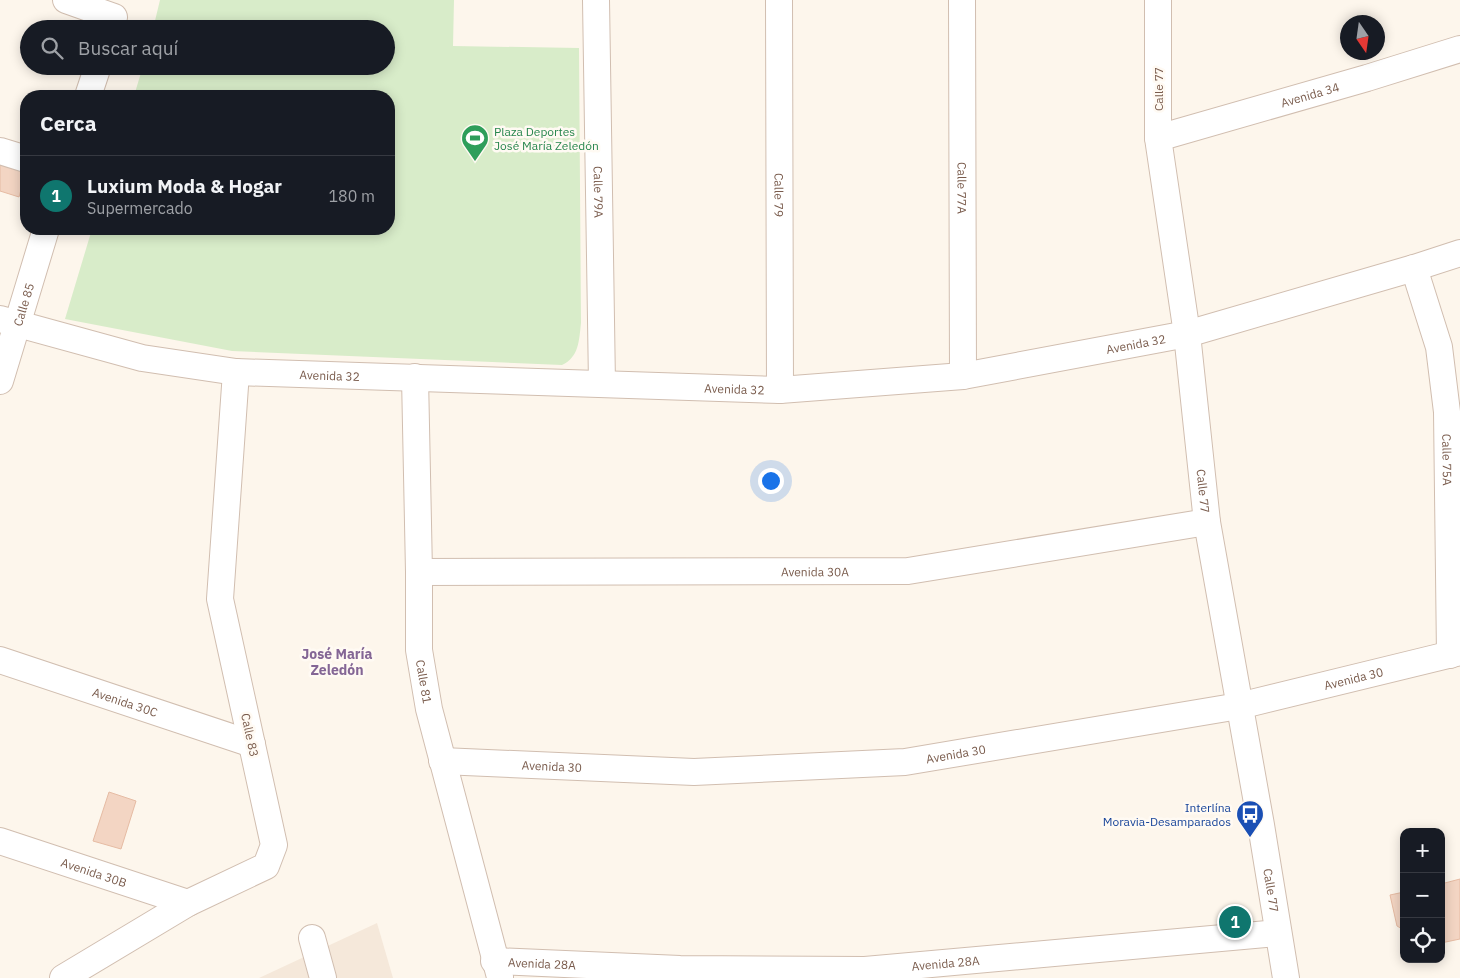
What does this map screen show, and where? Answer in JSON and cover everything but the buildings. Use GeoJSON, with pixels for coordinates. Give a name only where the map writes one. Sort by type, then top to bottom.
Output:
{"type":"FeatureCollection","features":[{"type":"Feature","properties":{"kind":"street"},"geometry":{"type":"LineString","coordinates":[[66,0],[114,15]]}},
{"type":"Feature","properties":{"kind":"street","name":"Calle 79A"},"geometry":{"type":"LineString","coordinates":[[596,0],[602,384]]}},
{"type":"Feature","properties":{"kind":"street","name":"Calle 79"},"geometry":{"type":"LineString","coordinates":[[779,0],[780,390]]}},
{"type":"Feature","properties":{"kind":"street","name":"Calle 77A"},"geometry":{"type":"LineString","coordinates":[[962,0],[963,376]]}},
{"type":"Feature","properties":{"kind":"street","name":"Calle 77"},"geometry":{"type":"LineString","coordinates":[[1158,0],[1158,138],[1187,334],[1207,522],[1286,978]]}},
{"type":"Feature","properties":{"kind":"street","name":"Avenida 34"},"geometry":{"type":"LineString","coordinates":[[1158,138],[1367,78],[1460,49]]}},
{"type":"Feature","properties":{"kind":"street"},"geometry":{"type":"LineString","coordinates":[[90,90],[95,75]]}},
{"type":"Feature","properties":{"kind":"street"},"geometry":{"type":"LineString","coordinates":[[0,150],[20,157]]}},
{"type":"Feature","properties":{"kind":"street","name":"Calle 85"},"geometry":{"type":"LineString","coordinates":[[0,381],[9,322],[44,235]]}},
{"type":"Feature","properties":{"kind":"street","name":"Avenida 32"},"geometry":{"type":"LineString","coordinates":[[9,322],[142,358],[236,372],[780,390],[963,376],[1187,334],[1460,253]]}},
{"type":"Feature","properties":{"kind":"street","name":"Calle 75A"},"geometry":{"type":"LineString","coordinates":[[1414,268],[1439,347],[1447,412],[1455,654]]}},
{"type":"Feature","properties":{"kind":"street","name":"Calle 83"},"geometry":{"type":"LineString","coordinates":[[63,978],[188,903],[266,866],[274,845],[220,599],[236,372]]}},
{"type":"Feature","properties":{"kind":"street","name":"Calle 81"},"geometry":{"type":"LineString","coordinates":[[415,377],[420,572],[419,650],[429,709],[497,969]]}},
{"type":"Feature","properties":{"kind":"street","name":"Avenida 30A"},"geometry":{"type":"LineString","coordinates":[[420,572],[908,572],[1207,522]]}},
{"type":"Feature","properties":{"kind":"street","name":"Avenida 30"},"geometry":{"type":"LineString","coordinates":[[442,761],[694,772],[905,762],[1239,706],[1455,654]]}},
{"type":"Feature","properties":{"kind":"street","name":"Avenida 30C"},"geometry":{"type":"LineString","coordinates":[[0,660],[252,744]]}},
{"type":"Feature","properties":{"kind":"street","name":"Avenida 30B"},"geometry":{"type":"LineString","coordinates":[[0,841],[188,903]]}},
{"type":"Feature","properties":{"kind":"street","name":"Avenida 28A"},"geometry":{"type":"LineString","coordinates":[[497,969],[864,970],[1277,933]]}},
{"type":"Feature","properties":{"kind":"street"},"geometry":{"type":"LineString","coordinates":[[312,938],[323,978]]}},
{"type":"Feature","properties":{"kind":"shaded area"},"geometry":{"type":"Polygon","coordinates":[[[377,923],[393,978],[259,978],[377,923]]]}},
{"type":"Feature","properties":{"kind":"green space"},"geometry":{"type":"Polygon","coordinates":[[[160,0],[454,0],[453,46],[579,48],[581,323],[577,348],[572,358],[562,365],[232,351],[65,319],[90,235],[395,235],[395,90],[136,90],[140,75],[395,75],[395,20],[155,20],[160,0]]]}},
{"type":"Feature","properties":{"kind":"place","name":"Plaza Deportes José María Zeledón"},"geometry":{"type":"Point","coordinates":[475,162]}},
{"type":"Feature","properties":{"kind":"place","name":"Interlína Moravia-Desamparados"},"geometry":{"type":"Point","coordinates":[1250,838]}},
{"type":"Feature","properties":{"kind":"place","name":"Luxium Moda & Hogar"},"geometry":{"type":"Point","coordinates":[1235,922]}},
{"type":"Feature","properties":{"kind":"district","name":"José María Zeledón"},"geometry":{"type":"Point","coordinates":[337,662]}}]}
